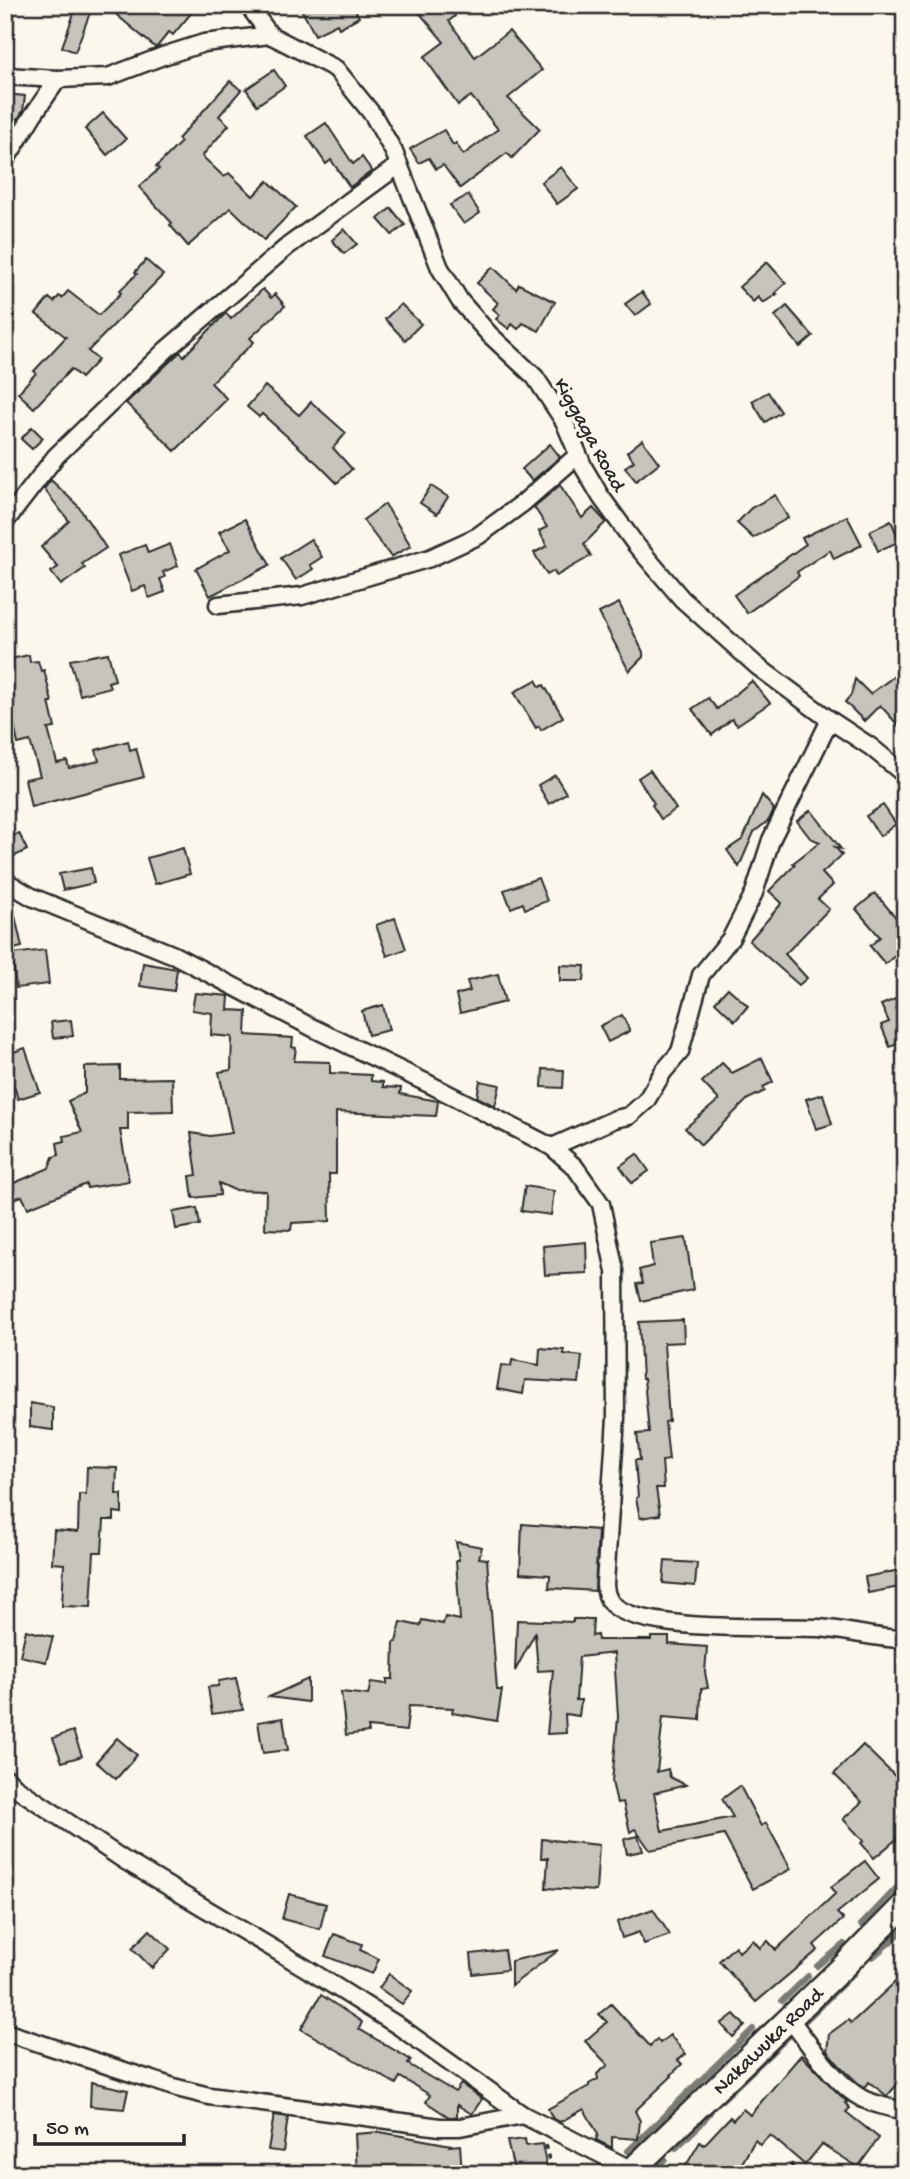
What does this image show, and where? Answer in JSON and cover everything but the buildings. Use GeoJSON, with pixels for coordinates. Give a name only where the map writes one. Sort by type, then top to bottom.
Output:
{"type":"FeatureCollection","features":[{"type":"Feature","properties":{"kind":"main road","name":"Nakawuka Road"},"geometry":{"type":"LineString","coordinates":[[631,2172],[905,1904]]}},
{"type":"Feature","properties":{"kind":"street","name":"Kiggaga Road"},"geometry":{"type":"LineString","coordinates":[[248,5],[270,35],[336,69],[373,115],[399,165],[440,268],[460,301],[489,334],[535,377],[564,421],[578,455],[616,519],[682,599],[757,666],[830,720],[863,740],[905,775]]}},
{"type":"Feature","properties":{"kind":"street"},"geometry":{"type":"LineString","coordinates":[[5,76],[58,79],[108,77],[204,43],[270,35]]}},
{"type":"Feature","properties":{"kind":"street"},"geometry":{"type":"LineString","coordinates":[[5,161],[58,79]]}},
{"type":"Feature","properties":{"kind":"street"},"geometry":{"type":"LineString","coordinates":[[5,522],[56,456],[166,350],[288,246],[399,165]]}},
{"type":"Feature","properties":{"kind":"street"},"geometry":{"type":"LineString","coordinates":[[218,605],[302,596],[430,558],[478,536],[523,503],[578,455]]}},
{"type":"Feature","properties":{"kind":"street"},"geometry":{"type":"LineString","coordinates":[[552,1147],[615,1119],[628,1116],[646,1101],[663,1072],[680,1052],[701,975],[731,938],[754,893],[771,841],[830,720]]}},
{"type":"Feature","properties":{"kind":"street"},"geometry":{"type":"LineString","coordinates":[[5,881],[32,897],[174,955],[313,1028],[552,1147],[575,1167],[601,1204],[615,1271],[616,1418],[605,1584],[607,1597],[613,1605],[633,1616],[653,1620],[822,1629],[905,1639]]}},
{"type":"Feature","properties":{"kind":"street"},"geometry":{"type":"LineString","coordinates":[[5,1777],[15,1787],[124,1860],[304,1966],[397,2025],[523,2115],[631,2172]]}},
{"type":"Feature","properties":{"kind":"street"},"geometry":{"type":"LineString","coordinates":[[789,2018],[840,2081],[852,2091],[879,2105],[905,2111]]}},
{"type":"Feature","properties":{"kind":"street"},"geometry":{"type":"LineString","coordinates":[[5,2032],[209,2096],[440,2127],[460,2127],[523,2115]]}},
{"type":"Feature","properties":{"kind":"path"},"geometry":{"type":"LineString","coordinates":[[540,2125],[553,2174]]}},
{"type":"Feature","properties":{"kind":"path"},"geometry":{"type":"LineString","coordinates":[[887,2174],[905,2159]]}},
{"type":"Feature","properties":{"kind":"path"},"geometry":{"type":"LineString","coordinates":[[791,2163],[795,2174]]}},
{"type":"Feature","properties":{"kind":"waterway"},"geometry":{"type":"LineString","coordinates":[[861,1925],[904,1880]]}},
{"type":"Feature","properties":{"kind":"waterway"},"geometry":{"type":"LineString","coordinates":[[873,1957],[905,1929]]}},
{"type":"Feature","properties":{"kind":"waterway"},"geometry":{"type":"LineString","coordinates":[[817,1966],[844,1944]]}},
{"type":"Feature","properties":{"kind":"waterway"},"geometry":{"type":"LineString","coordinates":[[805,2021],[855,1972]]}},
{"type":"Feature","properties":{"kind":"waterway"},"geometry":{"type":"LineString","coordinates":[[782,2001],[808,1976]]}},
{"type":"Feature","properties":{"kind":"waterway"},"geometry":{"type":"LineString","coordinates":[[628,2151],[753,2029]]}},
{"type":"Feature","properties":{"kind":"waterway"},"geometry":{"type":"LineString","coordinates":[[722,2100],[790,2035]]}},
{"type":"Feature","properties":{"kind":"waterway"},"geometry":{"type":"LineString","coordinates":[[676,2148],[711,2111]]}},
{"type":"Feature","properties":{"kind":"waterway"},"geometry":{"type":"LineString","coordinates":[[651,2174],[665,2159]]}}]}
